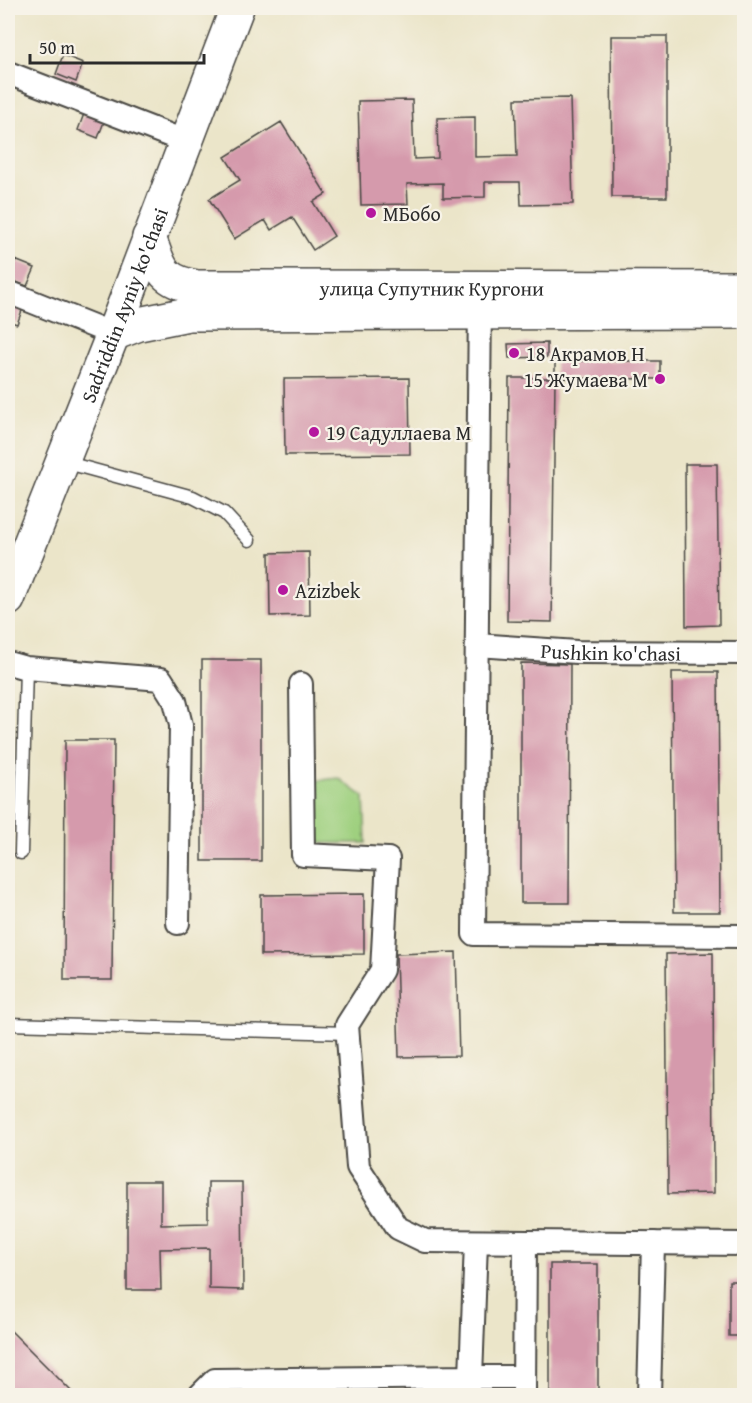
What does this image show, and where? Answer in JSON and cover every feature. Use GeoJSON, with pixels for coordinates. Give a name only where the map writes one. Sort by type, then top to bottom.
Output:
{"type":"FeatureCollection","features":[{"type":"Feature","properties":{"kind":"main road","name":"Sadriddin Ayniy ko'chasi"},"geometry":{"type":"LineString","coordinates":[[8,599],[113,334],[236,8]]}},
{"type":"Feature","properties":{"kind":"main road","name":"улица Супутник Кургони"},"geometry":{"type":"LineString","coordinates":[[149,237],[160,270],[193,300],[480,300],[744,288]]}},
{"type":"Feature","properties":{"kind":"main road"},"geometry":{"type":"LineString","coordinates":[[113,334],[193,300]]}},
{"type":"Feature","properties":{"kind":"main road"},"geometry":{"type":"LineString","coordinates":[[480,300],[744,312]]}},
{"type":"Feature","properties":{"kind":"street"},"geometry":{"type":"LineString","coordinates":[[8,73],[184,141]]}},
{"type":"Feature","properties":{"kind":"street"},"geometry":{"type":"LineString","coordinates":[[8,292],[113,334]]}},
{"type":"Feature","properties":{"kind":"street"},"geometry":{"type":"LineString","coordinates":[[480,300],[474,934],[744,936]]}},
{"type":"Feature","properties":{"kind":"street","name":"Pushkin ko'chasi"},"geometry":{"type":"LineString","coordinates":[[477,645],[577,652],[744,653]]}},
{"type":"Feature","properties":{"kind":"street"},"geometry":{"type":"LineString","coordinates":[[17,665],[161,679],[176,701],[181,725],[178,923]]}},
{"type":"Feature","properties":{"kind":"street"},"geometry":{"type":"LineString","coordinates":[[301,684],[303,855],[388,858],[382,970],[347,1025],[358,1167],[398,1228],[425,1241],[744,1244]]}},
{"type":"Feature","properties":{"kind":"street"},"geometry":{"type":"LineString","coordinates":[[471,1377],[476,1242]]}},
{"type":"Feature","properties":{"kind":"street"},"geometry":{"type":"LineString","coordinates":[[199,1395],[215,1380],[471,1377],[524,1386],[525,1242]]}},
{"type":"Feature","properties":{"kind":"street"},"geometry":{"type":"LineString","coordinates":[[650,1395],[653,1243]]}},
{"type":"Feature","properties":{"kind":"lane"},"geometry":{"type":"LineString","coordinates":[[62,461],[193,497],[224,513],[249,540]]}},
{"type":"Feature","properties":{"kind":"lane"},"geometry":{"type":"LineString","coordinates":[[17,665],[21,853]]}},
{"type":"Feature","properties":{"kind":"lane"},"geometry":{"type":"LineString","coordinates":[[8,1024],[348,1034]]}},
{"type":"Feature","properties":{"kind":"green space"},"geometry":{"type":"Polygon","coordinates":[[[338,778],[364,797],[366,843],[318,843],[315,781],[338,778]]]}},
{"type":"Feature","properties":{"kind":"building"},"geometry":{"type":"Polygon","coordinates":[[[611,36],[667,36],[667,197],[612,197],[611,36]]]}},
{"type":"Feature","properties":{"kind":"building"},"geometry":{"type":"Polygon","coordinates":[[[63,55],[83,63],[76,82],[56,74],[63,55]]]}},
{"type":"Feature","properties":{"kind":"building"},"geometry":{"type":"Polygon","coordinates":[[[570,98],[573,204],[521,205],[520,182],[485,182],[485,197],[443,198],[443,183],[407,184],[408,204],[361,205],[358,101],[412,100],[414,159],[438,158],[437,118],[475,117],[475,157],[517,156],[515,99],[570,98]]]}},
{"type":"Feature","properties":{"kind":"building"},"geometry":{"type":"Polygon","coordinates":[[[85,111],[105,119],[98,138],[78,130],[85,111]]]}},
{"type":"Feature","properties":{"kind":"building"},"geometry":{"type":"Polygon","coordinates":[[[281,122],[326,194],[313,202],[334,236],[313,250],[292,217],[271,230],[265,220],[234,239],[209,199],[240,180],[225,157],[281,122]]]}},
{"type":"Feature","properties":{"kind":"building"},"geometry":{"type":"Polygon","coordinates":[[[15,260],[35,268],[27,286],[8,279],[15,260]]]}},
{"type":"Feature","properties":{"kind":"building"},"geometry":{"type":"Polygon","coordinates":[[[8,299],[24,305],[17,324],[8,321],[8,299]]]}},
{"type":"Feature","properties":{"kind":"building"},"geometry":{"type":"Polygon","coordinates":[[[547,343],[547,357],[509,358],[508,344],[547,343]]]}},
{"type":"Feature","properties":{"kind":"building"},"geometry":{"type":"Polygon","coordinates":[[[555,361],[660,361],[660,379],[555,378],[555,361]]]}},
{"type":"Feature","properties":{"kind":"building"},"geometry":{"type":"Polygon","coordinates":[[[409,378],[410,454],[285,455],[284,379],[409,378]]]}},
{"type":"Feature","properties":{"kind":"building"},"geometry":{"type":"Polygon","coordinates":[[[509,378],[555,378],[552,622],[507,621],[509,378]]]}},
{"type":"Feature","properties":{"kind":"building"},"geometry":{"type":"Polygon","coordinates":[[[685,464],[717,464],[719,625],[686,626],[685,464]]]}},
{"type":"Feature","properties":{"kind":"building"},"geometry":{"type":"Polygon","coordinates":[[[309,552],[310,615],[270,616],[269,553],[309,552]]]}},
{"type":"Feature","properties":{"kind":"building"},"geometry":{"type":"Polygon","coordinates":[[[202,660],[261,660],[261,861],[202,861],[202,660]]]}},
{"type":"Feature","properties":{"kind":"building"},"geometry":{"type":"Polygon","coordinates":[[[521,663],[570,664],[569,903],[521,903],[521,663]]]}},
{"type":"Feature","properties":{"kind":"building"},"geometry":{"type":"Polygon","coordinates":[[[672,672],[718,672],[720,912],[674,912],[672,672]]]}},
{"type":"Feature","properties":{"kind":"building"},"geometry":{"type":"Polygon","coordinates":[[[65,740],[114,740],[112,980],[64,980],[65,740]]]}},
{"type":"Feature","properties":{"kind":"building"},"geometry":{"type":"Polygon","coordinates":[[[364,894],[364,954],[261,955],[261,895],[364,894]]]}},
{"type":"Feature","properties":{"kind":"building"},"geometry":{"type":"Polygon","coordinates":[[[456,952],[459,1056],[399,1057],[396,954],[456,952]]]}},
{"type":"Feature","properties":{"kind":"building"},"geometry":{"type":"Polygon","coordinates":[[[713,953],[714,1193],[668,1194],[666,954],[713,953]]]}},
{"type":"Feature","properties":{"kind":"building"},"geometry":{"type":"Polygon","coordinates":[[[127,1181],[161,1181],[161,1224],[208,1223],[208,1182],[242,1182],[243,1290],[209,1289],[209,1248],[160,1249],[161,1290],[127,1290],[127,1181]]]}},
{"type":"Feature","properties":{"kind":"building"},"geometry":{"type":"Polygon","coordinates":[[[550,1264],[598,1264],[598,1396],[550,1396],[550,1264]]]}},
{"type":"Feature","properties":{"kind":"building"},"geometry":{"type":"Polygon","coordinates":[[[729,1281],[744,1281],[744,1336],[729,1336],[729,1281]]]}},
{"type":"Feature","properties":{"kind":"building"},"geometry":{"type":"Polygon","coordinates":[[[10,1330],[76,1396],[8,1396],[8,1333],[10,1330]]]}},
{"type":"Feature","properties":{"kind":"place","name":"МБобо"},"geometry":{"type":"Point","coordinates":[371,213]}},
{"type":"Feature","properties":{"kind":"place","name":"18 Акрамов Н"},"geometry":{"type":"Point","coordinates":[514,353]}},
{"type":"Feature","properties":{"kind":"place","name":"15 Жумаева М"},"geometry":{"type":"Point","coordinates":[660,379]}},
{"type":"Feature","properties":{"kind":"place","name":"19 Садуллаева М"},"geometry":{"type":"Point","coordinates":[314,432]}},
{"type":"Feature","properties":{"kind":"place","name":"Azizbek"},"geometry":{"type":"Point","coordinates":[283,590]}}]}
